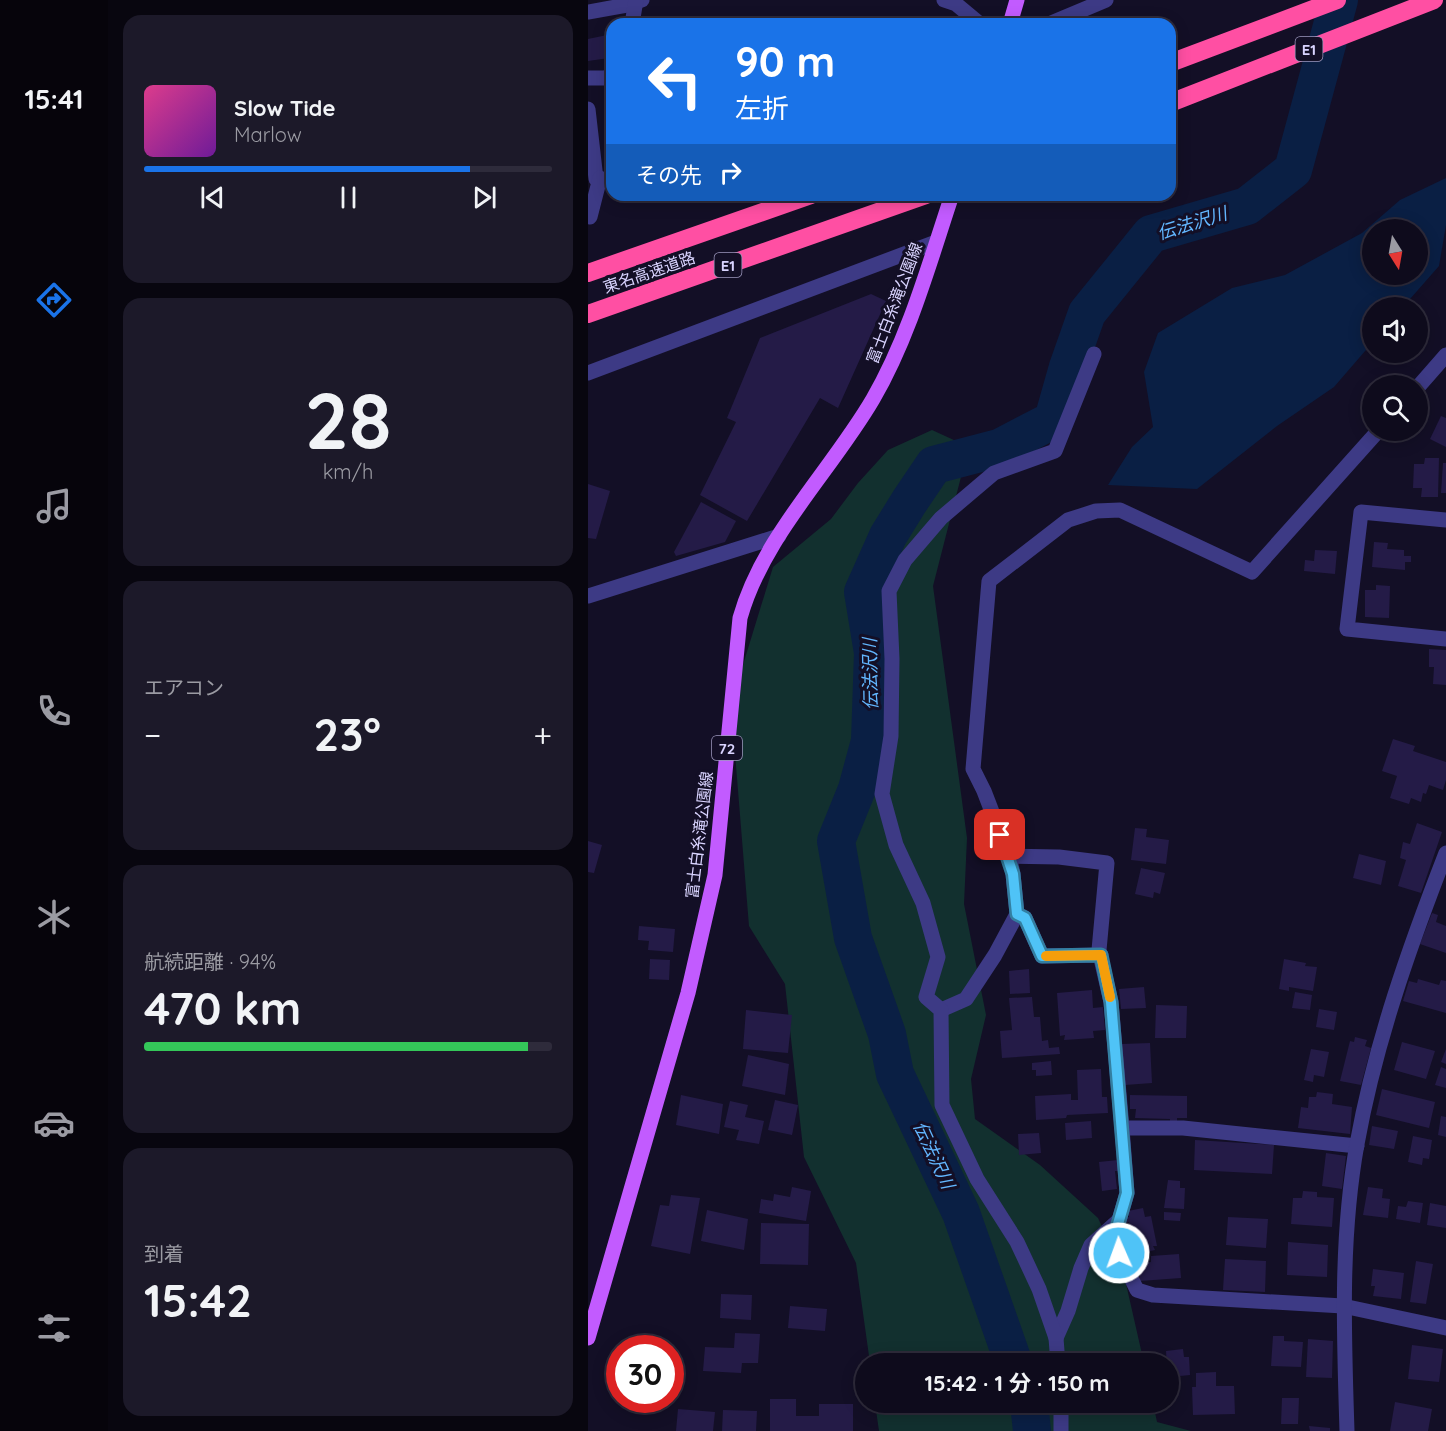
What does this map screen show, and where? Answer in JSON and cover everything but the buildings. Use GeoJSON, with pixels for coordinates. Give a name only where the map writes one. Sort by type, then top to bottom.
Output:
{"type":"FeatureCollection","features":[{"type":"Feature","properties":{"kind":"highway","name":"E1"},"geometry":{"type":"LineString","coordinates":[[1176,60],[1337,0]]}},
{"type":"Feature","properties":{"kind":"highway","name":"E1"},"geometry":{"type":"LineString","coordinates":[[1177,100],[1434,0]]}},
{"type":"Feature","properties":{"kind":"highway","name":"東名高速道路"},"geometry":{"type":"LineString","coordinates":[[588,273],[794,201]]}},
{"type":"Feature","properties":{"kind":"highway","name":"東名高速道路"},"geometry":{"type":"LineString","coordinates":[[588,314],[910,201]]}},
{"type":"Feature","properties":{"kind":"main road"},"geometry":{"type":"LineString","coordinates":[[1012,18],[1017,0]]}},
{"type":"Feature","properties":{"kind":"main road","name":"富士白糸滝公園線"},"geometry":{"type":"LineString","coordinates":[[588,1338],[702,937],[714,875],[740,618],[747,593],[779,536],[872,400],[896,356],[950,201]]}},
{"type":"Feature","properties":{"kind":"street"},"geometry":{"type":"LineString","coordinates":[[944,0],[956,4],[974,18]]}},
{"type":"Feature","properties":{"kind":"street"},"geometry":{"type":"LineString","coordinates":[[1062,18],[1106,0]]}},
{"type":"Feature","properties":{"kind":"street"},"geometry":{"type":"LineString","coordinates":[[588,12],[638,1],[634,18]]}},
{"type":"Feature","properties":{"kind":"street"},"geometry":{"type":"LineString","coordinates":[[588,78],[606,78]]}},
{"type":"Feature","properties":{"kind":"street"},"geometry":{"type":"LineString","coordinates":[[588,109],[599,178],[590,217]]}},
{"type":"Feature","properties":{"kind":"street"},"geometry":{"type":"LineString","coordinates":[[588,373],[936,242]]}},
{"type":"Feature","properties":{"kind":"street"},"geometry":{"type":"LineString","coordinates":[[1057,1353],[1056,1338],[1039,1289],[1017,1242],[977,1179],[942,1105],[941,1010],[926,997],[938,957],[923,903],[896,845],[882,794],[891,736],[892,659],[889,591],[904,560],[941,518],[994,473],[1055,451],[1094,354]]}},
{"type":"Feature","properties":{"kind":"street"},"geometry":{"type":"LineString","coordinates":[[1428,376],[1446,355]]}},
{"type":"Feature","properties":{"kind":"street"},"geometry":{"type":"LineString","coordinates":[[941,1010],[966,999],[995,955],[1017,914],[1009,856],[984,791],[973,770],[988,581],[1068,520],[1096,511],[1120,510],[1252,572],[1369,441]]}},
{"type":"Feature","properties":{"kind":"street"},"geometry":{"type":"LineString","coordinates":[[1446,520],[1361,512],[1347,629],[1446,639]]}},
{"type":"Feature","properties":{"kind":"street"},"geometry":{"type":"LineString","coordinates":[[588,596],[779,536]]}},
{"type":"Feature","properties":{"kind":"street"},"geometry":{"type":"LineString","coordinates":[[1347,1431],[1343,1306],[1347,1229],[1357,1146],[1372,1074],[1407,953],[1446,853]]}},
{"type":"Feature","properties":{"kind":"street"},"geometry":{"type":"LineString","coordinates":[[1009,856],[1059,856],[1107,863],[1100,950],[1111,1002],[1127,1193],[1119,1220],[1119,1253],[1137,1290],[1153,1295],[1343,1306],[1446,1328]]}},
{"type":"Feature","properties":{"kind":"street"},"geometry":{"type":"LineString","coordinates":[[1017,914],[1025,918],[1042,956],[1101,955]]}},
{"type":"Feature","properties":{"kind":"street"},"geometry":{"type":"LineString","coordinates":[[1122,1128],[1183,1128],[1357,1146]]}},
{"type":"Feature","properties":{"kind":"street"},"geometry":{"type":"LineString","coordinates":[[1056,1338],[1091,1245],[1119,1220]]}},
{"type":"Feature","properties":{"kind":"street"},"geometry":{"type":"LineString","coordinates":[[1061,1413],[1061,1431]]}},
{"type":"Feature","properties":{"kind":"green space"},"geometry":{"type":"Polygon","coordinates":[[[932,430],[956,441],[962,473],[933,586],[967,838],[964,904],[986,1015],[971,1079],[975,1119],[1040,1165],[1098,1218],[1124,1275],[1142,1353],[869,1353],[856,1263],[804,1157],[785,984],[749,926],[731,704],[773,567],[831,519],[858,483],[888,450],[932,430]]]}},
{"type":"Feature","properties":{"kind":"green space"},"geometry":{"type":"Polygon","coordinates":[[[876,1413],[1155,1413],[1157,1422],[1191,1431],[879,1431],[876,1413]]]}},
{"type":"Feature","properties":{"kind":"water"},"geometry":{"type":"Polygon","coordinates":[[[1446,178],[1446,225],[1439,266],[1428,279],[1428,219],[1378,219],[1400,200],[1446,178]]]}},
{"type":"Feature","properties":{"kind":"water"},"geometry":{"type":"Polygon","coordinates":[[[1362,233],[1362,285],[1422,285],[1412,297],[1362,297],[1362,355],[1334,387],[1277,426],[1197,489],[1108,485],[1132,447],[1153,427],[1144,372],[1158,333],[1232,288],[1285,275],[1362,233]]]}},
{"type":"Feature","properties":{"kind":"waterway","name":"伝法沢川"},"geometry":{"type":"LineString","coordinates":[[1010,1353],[961,1213],[895,1074],[887,1034],[853,938],[836,841],[857,789],[870,741],[873,653],[863,592],[888,536],[934,465],[999,448],[1053,420],[1087,313],[1151,234],[1247,206],[1293,170],[1339,0]]}},
{"type":"Feature","properties":{"kind":"waterway","name":"伝法沢川"},"geometry":{"type":"LineString","coordinates":[[1030,1413],[1032,1431]]}},
{"type":"Feature","properties":{"kind":"slow traffic"},"geometry":{"type":"LineString","coordinates":[[1046,956],[1101,955],[1110,997]]}},
{"type":"Feature","properties":{"kind":"route"},"geometry":{"type":"LineString","coordinates":[[1000,835],[1009,856],[1013,874],[1017,914],[1025,918],[1042,956],[1101,955],[1111,1002],[1127,1193],[1118,1224],[1119,1253]]}}]}
